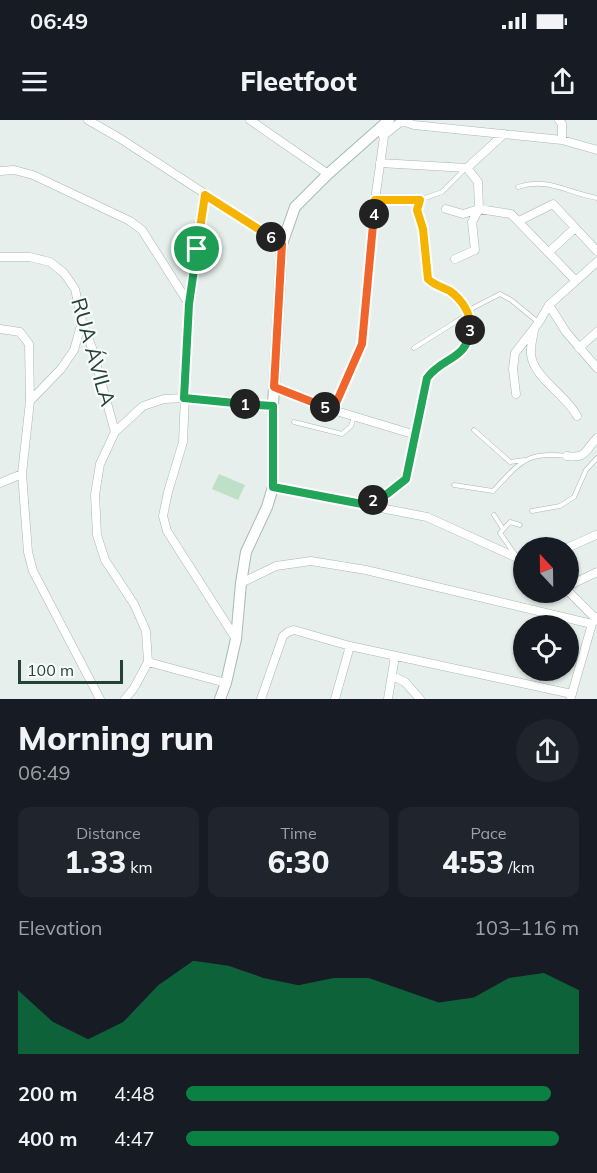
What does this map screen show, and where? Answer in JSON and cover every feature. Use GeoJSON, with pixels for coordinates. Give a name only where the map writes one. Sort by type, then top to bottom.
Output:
{"type":"FeatureCollection","features":[{"type":"Feature","properties":{"kind":"street"},"geometry":{"type":"LineString","coordinates":[[88,120],[282,244]]}},
{"type":"Feature","properties":{"kind":"street"},"geometry":{"type":"LineString","coordinates":[[560,120],[562,140]]}},
{"type":"Feature","properties":{"kind":"street"},"geometry":{"type":"LineString","coordinates":[[253,121],[328,174]]}},
{"type":"Feature","properties":{"kind":"street"},"geometry":{"type":"LineString","coordinates":[[333,410],[362,344],[375,200],[387,121]]}},
{"type":"Feature","properties":{"kind":"street"},"geometry":{"type":"LineString","coordinates":[[220,699],[236,639],[246,552],[267,507],[273,487],[273,406],[282,244],[295,207],[387,121]]}},
{"type":"Feature","properties":{"kind":"street"},"geometry":{"type":"LineString","coordinates":[[383,136],[403,121],[414,125],[562,140],[597,150]]}},
{"type":"Feature","properties":{"kind":"street"},"geometry":{"type":"LineString","coordinates":[[380,163],[467,168],[504,134]]}},
{"type":"Feature","properties":{"kind":"street"},"geometry":{"type":"LineString","coordinates":[[455,259],[475,250],[472,222],[479,209],[478,182],[467,168]]}},
{"type":"Feature","properties":{"kind":"street"},"geometry":{"type":"LineString","coordinates":[[0,171],[14,170],[33,175],[130,221],[142,230],[189,304]]}},
{"type":"Feature","properties":{"kind":"street"},"geometry":{"type":"LineString","coordinates":[[205,195],[189,304],[183,442],[163,516],[167,531],[236,639]]}},
{"type":"Feature","properties":{"kind":"street"},"geometry":{"type":"LineString","coordinates":[[362,504],[387,494],[406,479],[427,378],[434,368],[464,350],[469,338],[471,324],[468,312],[458,298],[428,279],[423,229],[417,210],[420,200]]}},
{"type":"Feature","properties":{"kind":"street"},"geometry":{"type":"LineString","coordinates":[[519,221],[553,204],[597,251]]}},
{"type":"Feature","properties":{"kind":"street"},"geometry":{"type":"LineString","coordinates":[[446,209],[463,214],[479,209],[511,214],[576,281]]}},
{"type":"Feature","properties":{"kind":"street"},"geometry":{"type":"LineString","coordinates":[[549,252],[575,228]]}},
{"type":"Feature","properties":{"kind":"street","name":"RUA ÁVILA"},"geometry":{"type":"LineString","coordinates":[[0,257],[30,257],[50,262],[64,273],[75,289],[82,321],[93,348],[115,432]]}},
{"type":"Feature","properties":{"kind":"street"},"geometry":{"type":"LineString","coordinates":[[516,394],[513,361],[515,353],[549,305],[597,262]]}},
{"type":"Feature","properties":{"kind":"street"},"geometry":{"type":"LineString","coordinates":[[549,305],[597,369]]}},
{"type":"Feature","properties":{"kind":"street"},"geometry":{"type":"LineString","coordinates":[[30,401],[61,369],[74,350],[82,321]]}},
{"type":"Feature","properties":{"kind":"street"},"geometry":{"type":"LineString","coordinates":[[536,326],[531,355],[536,368],[544,379],[561,394],[577,416]]}},
{"type":"Feature","properties":{"kind":"street"},"geometry":{"type":"LineString","coordinates":[[0,329],[20,332],[29,344],[30,401],[22,474],[28,552],[33,571],[100,699]]}},
{"type":"Feature","properties":{"kind":"street"},"geometry":{"type":"LineString","coordinates":[[579,348],[597,332]]}},
{"type":"Feature","properties":{"kind":"street"},"geometry":{"type":"LineString","coordinates":[[274,387],[333,410],[416,435]]}},
{"type":"Feature","properties":{"kind":"street"},"geometry":{"type":"LineString","coordinates":[[125,699],[134,688],[148,662],[146,631],[134,604],[105,560],[97,536],[95,495],[100,464],[115,432],[143,406],[164,399],[184,398],[273,406]]}},
{"type":"Feature","properties":{"kind":"street"},"geometry":{"type":"LineString","coordinates":[[567,456],[578,457],[585,454],[595,443]]}},
{"type":"Feature","properties":{"kind":"street"},"geometry":{"type":"LineString","coordinates":[[0,483],[22,474]]}},
{"type":"Feature","properties":{"kind":"street"},"geometry":{"type":"LineString","coordinates":[[273,487],[427,517],[513,556]]}},
{"type":"Feature","properties":{"kind":"street"},"geometry":{"type":"LineString","coordinates":[[579,543],[596,535]]}},
{"type":"Feature","properties":{"kind":"street"},"geometry":{"type":"LineString","coordinates":[[241,583],[276,566],[310,561],[366,570],[595,620]]}},
{"type":"Feature","properties":{"kind":"street"},"geometry":{"type":"LineString","coordinates":[[579,581],[597,572]]}},
{"type":"Feature","properties":{"kind":"street"},"geometry":{"type":"LineString","coordinates":[[579,603],[595,620]]}},
{"type":"Feature","properties":{"kind":"street"},"geometry":{"type":"LineString","coordinates":[[261,699],[283,636],[294,630],[350,646],[571,697],[595,620]]}},
{"type":"Feature","properties":{"kind":"street"},"geometry":{"type":"LineString","coordinates":[[334,699],[350,646]]}},
{"type":"Feature","properties":{"kind":"street"},"geometry":{"type":"LineString","coordinates":[[388,699],[395,656]]}},
{"type":"Feature","properties":{"kind":"street"},"geometry":{"type":"LineString","coordinates":[[148,662],[226,682]]}},
{"type":"Feature","properties":{"kind":"street"},"geometry":{"type":"LineString","coordinates":[[392,676],[405,682],[420,699]]}},
{"type":"Feature","properties":{"kind":"lane"},"geometry":{"type":"LineString","coordinates":[[375,200],[420,200],[442,192],[467,168]]}},
{"type":"Feature","properties":{"kind":"lane"},"geometry":{"type":"LineString","coordinates":[[518,187],[531,182],[543,182],[597,198]]}},
{"type":"Feature","properties":{"kind":"lane"},"geometry":{"type":"LineString","coordinates":[[414,348],[500,294],[511,300],[536,326]]}},
{"type":"Feature","properties":{"kind":"lane"},"geometry":{"type":"LineString","coordinates":[[294,422],[342,434],[351,426],[354,416]]}},
{"type":"Feature","properties":{"kind":"lane"},"geometry":{"type":"LineString","coordinates":[[474,430],[510,462],[545,454],[567,456]]}},
{"type":"Feature","properties":{"kind":"lane"},"geometry":{"type":"LineString","coordinates":[[532,511],[560,506],[574,497],[586,470],[597,458]]}},
{"type":"Feature","properties":{"kind":"lane"},"geometry":{"type":"LineString","coordinates":[[454,485],[493,491],[525,460]]}},
{"type":"Feature","properties":{"kind":"lane"},"geometry":{"type":"LineString","coordinates":[[494,515],[503,529]]}},
{"type":"Feature","properties":{"kind":"lane"},"geometry":{"type":"LineString","coordinates":[[513,549],[500,532],[510,522],[520,525]]}},
{"type":"Feature","properties":{"kind":"green space"},"geometry":{"type":"Polygon","coordinates":[[[219,474],[245,485],[238,500],[212,489],[219,474]]]}},
{"type":"Feature","properties":{"kind":"route"},"geometry":{"type":"LineString","coordinates":[[205,195],[282,244],[274,387],[333,410],[362,344],[375,200],[420,200],[417,210],[423,229],[428,279],[458,298],[467,311],[471,324],[464,350],[434,368],[427,378],[406,479],[387,494],[362,504],[273,487],[273,406],[184,398],[189,304],[197,249],[205,195]]}}]}
